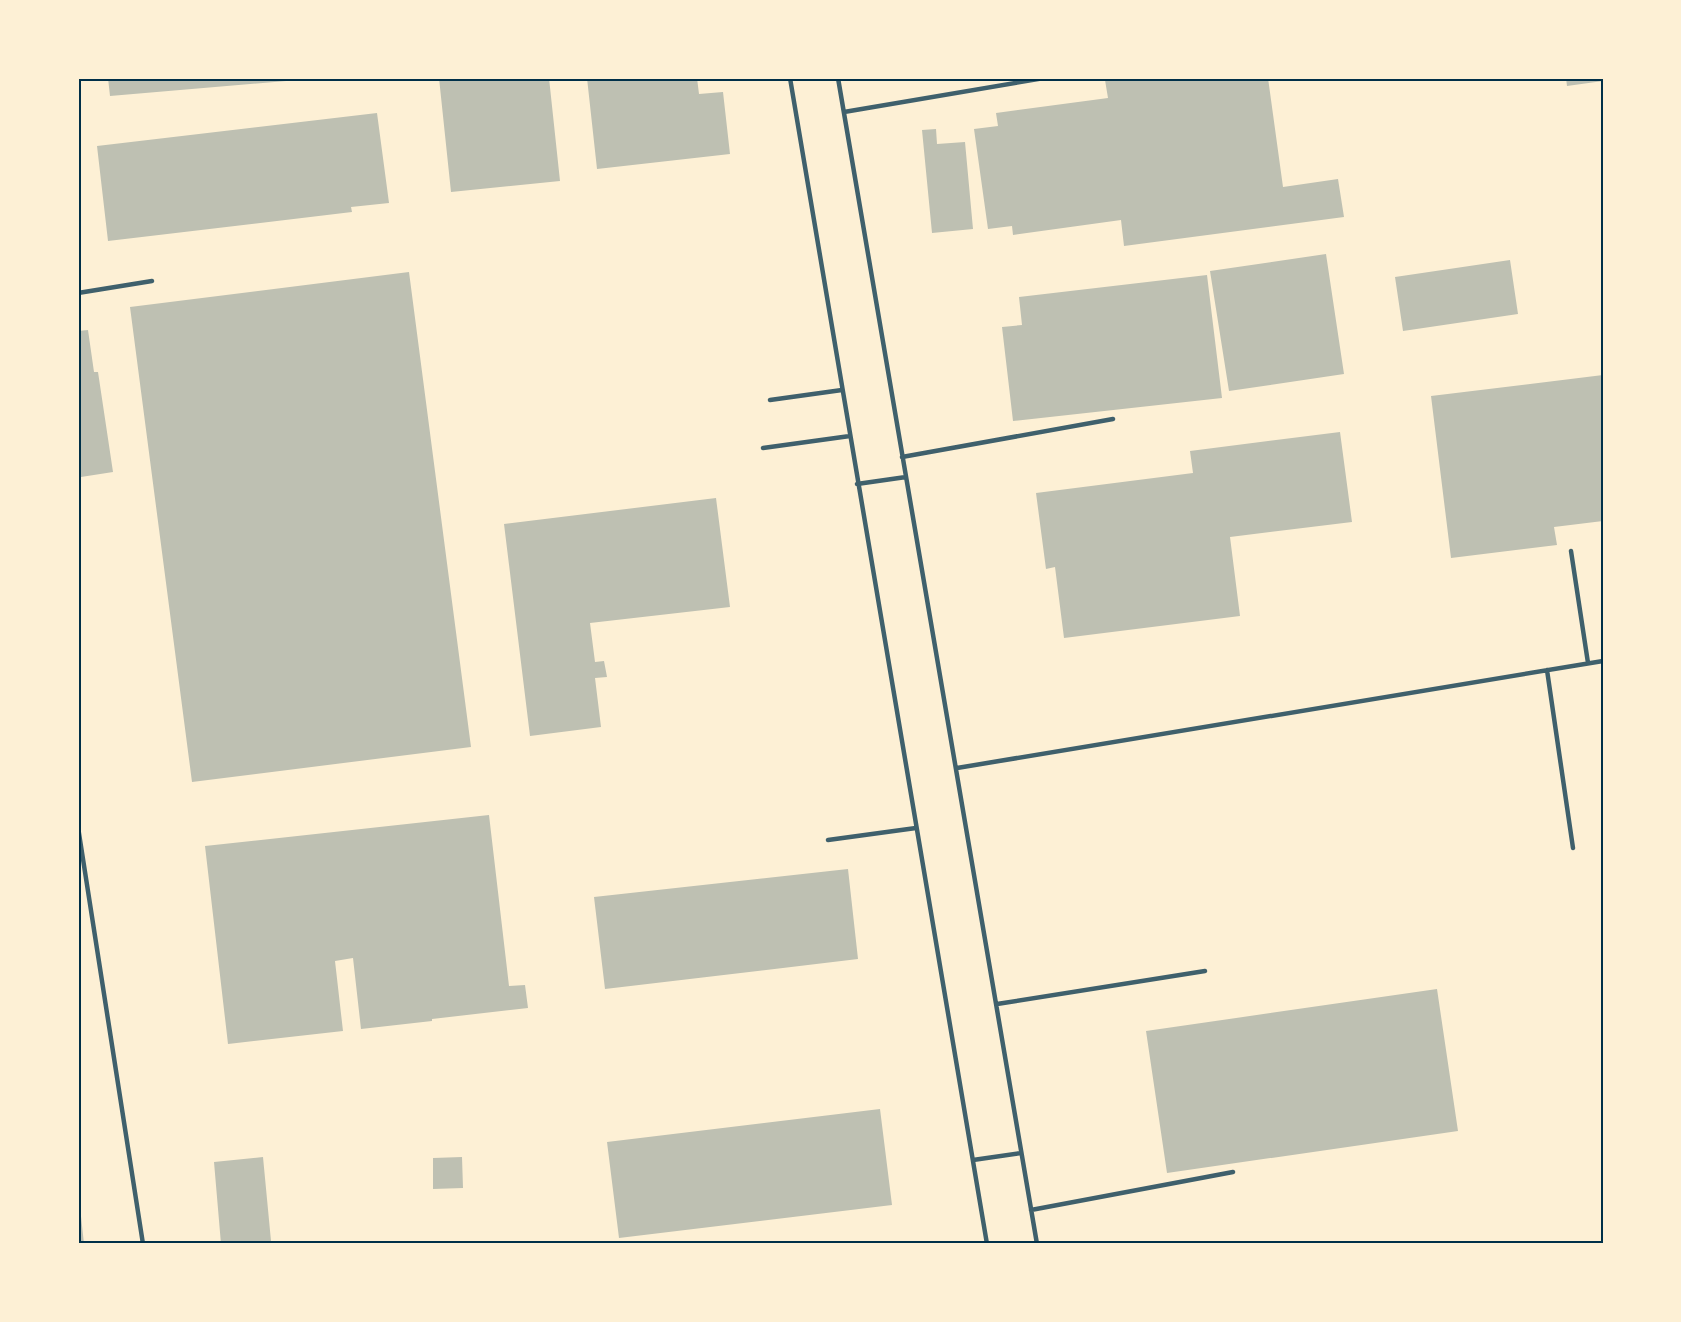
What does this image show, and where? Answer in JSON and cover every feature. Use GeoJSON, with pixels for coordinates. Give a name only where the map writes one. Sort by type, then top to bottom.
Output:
{"type":"FeatureCollection","features":[{"type":"Feature","properties":{"kind":"lane"},"geometry":{"type":"LineString","coordinates":[[790,78],[987,1244]]}},
{"type":"Feature","properties":{"kind":"lane"},"geometry":{"type":"LineString","coordinates":[[838,78],[1037,1244]]}},
{"type":"Feature","properties":{"kind":"lane"},"geometry":{"type":"LineString","coordinates":[[844,112],[1044,78]]}},
{"type":"Feature","properties":{"kind":"lane"},"geometry":{"type":"LineString","coordinates":[[78,293],[152,281]]}},
{"type":"Feature","properties":{"kind":"lane"},"geometry":{"type":"LineString","coordinates":[[770,400],[842,390]]}},
{"type":"Feature","properties":{"kind":"lane"},"geometry":{"type":"LineString","coordinates":[[902,457],[1113,419]]}},
{"type":"Feature","properties":{"kind":"lane"},"geometry":{"type":"LineString","coordinates":[[763,448],[850,436]]}},
{"type":"Feature","properties":{"kind":"lane"},"geometry":{"type":"LineString","coordinates":[[857,484],[906,477]]}},
{"type":"Feature","properties":{"kind":"lane"},"geometry":{"type":"LineString","coordinates":[[1571,551],[1588,663]]}},
{"type":"Feature","properties":{"kind":"lane"},"geometry":{"type":"LineString","coordinates":[[957,768],[1603,661]]}},
{"type":"Feature","properties":{"kind":"lane"},"geometry":{"type":"LineString","coordinates":[[1547,670],[1573,848]]}},
{"type":"Feature","properties":{"kind":"lane"},"geometry":{"type":"LineString","coordinates":[[78,826],[143,1244]]}},
{"type":"Feature","properties":{"kind":"lane"},"geometry":{"type":"LineString","coordinates":[[828,840],[916,828]]}},
{"type":"Feature","properties":{"kind":"lane"},"geometry":{"type":"LineString","coordinates":[[997,1004],[1205,971]]}},
{"type":"Feature","properties":{"kind":"lane"},"geometry":{"type":"LineString","coordinates":[[973,1160],[1022,1153]]}},
{"type":"Feature","properties":{"kind":"lane"},"geometry":{"type":"LineString","coordinates":[[1031,1210],[1233,1172]]}},
{"type":"Feature","properties":{"kind":"building"},"geometry":{"type":"Polygon","coordinates":[[[108,78],[297,78],[298,80],[110,96],[108,78]]]}},
{"type":"Feature","properties":{"kind":"building"},"geometry":{"type":"Polygon","coordinates":[[[439,78],[549,78],[560,181],[451,192],[439,78]]]}},
{"type":"Feature","properties":{"kind":"building"},"geometry":{"type":"Polygon","coordinates":[[[587,78],[697,78],[699,94],[723,92],[730,154],[597,169],[587,78]]]}},
{"type":"Feature","properties":{"kind":"building"},"geometry":{"type":"Polygon","coordinates":[[[1268,78],[1283,187],[1338,179],[1344,217],[1124,246],[1121,220],[1013,235],[1012,226],[988,229],[974,129],[998,126],[996,113],[1108,98],[1105,80],[1268,78]]]}},
{"type":"Feature","properties":{"kind":"building"},"geometry":{"type":"Polygon","coordinates":[[[1566,78],[1603,78],[1603,81],[1567,86],[1566,78]]]}},
{"type":"Feature","properties":{"kind":"building"},"geometry":{"type":"Polygon","coordinates":[[[377,113],[389,203],[351,207],[352,212],[108,241],[97,146],[377,113]]]}},
{"type":"Feature","properties":{"kind":"building"},"geometry":{"type":"Polygon","coordinates":[[[936,129],[937,144],[965,142],[973,229],[932,233],[922,130],[936,129]]]}},
{"type":"Feature","properties":{"kind":"building"},"geometry":{"type":"Polygon","coordinates":[[[1326,254],[1344,374],[1229,391],[1210,271],[1326,254]]]}},
{"type":"Feature","properties":{"kind":"building"},"geometry":{"type":"Polygon","coordinates":[[[1510,260],[1518,314],[1403,331],[1395,277],[1510,260]]]}},
{"type":"Feature","properties":{"kind":"building"},"geometry":{"type":"Polygon","coordinates":[[[409,272],[471,747],[192,782],[130,307],[409,272]]]}},
{"type":"Feature","properties":{"kind":"building"},"geometry":{"type":"Polygon","coordinates":[[[1207,275],[1222,398],[1013,421],[1002,327],[1022,325],[1019,297],[1207,275]]]}},
{"type":"Feature","properties":{"kind":"building"},"geometry":{"type":"Polygon","coordinates":[[[88,330],[94,372],[98,372],[113,472],[81,477],[78,458],[78,331],[88,330]]]}},
{"type":"Feature","properties":{"kind":"building"},"geometry":{"type":"Polygon","coordinates":[[[1603,375],[1603,521],[1554,527],[1557,545],[1451,558],[1431,396],[1603,375]]]}},
{"type":"Feature","properties":{"kind":"building"},"geometry":{"type":"Polygon","coordinates":[[[1340,432],[1352,522],[1230,537],[1240,616],[1064,638],[1055,567],[1046,569],[1036,493],[1193,473],[1190,451],[1340,432]]]}},
{"type":"Feature","properties":{"kind":"building"},"geometry":{"type":"Polygon","coordinates":[[[716,498],[730,607],[590,623],[595,662],[604,661],[607,677],[595,678],[601,727],[530,736],[504,524],[716,498]]]}},
{"type":"Feature","properties":{"kind":"building"},"geometry":{"type":"Polygon","coordinates":[[[489,815],[509,986],[525,985],[528,1008],[361,1029],[353,958],[335,961],[343,1031],[228,1044],[205,846],[489,815]]]}},
{"type":"Feature","properties":{"kind":"building"},"geometry":{"type":"Polygon","coordinates":[[[848,869],[858,959],[605,989],[594,897],[848,869]]]}},
{"type":"Feature","properties":{"kind":"building"},"geometry":{"type":"Polygon","coordinates":[[[1437,989],[1458,1131],[1167,1173],[1146,1031],[1437,989]]]}},
{"type":"Feature","properties":{"kind":"building"},"geometry":{"type":"Polygon","coordinates":[[[880,1109],[892,1205],[619,1238],[607,1142],[880,1109]]]}},
{"type":"Feature","properties":{"kind":"building"},"geometry":{"type":"Polygon","coordinates":[[[263,1157],[271,1241],[221,1244],[214,1162],[263,1157]]]}},
{"type":"Feature","properties":{"kind":"building"},"geometry":{"type":"Polygon","coordinates":[[[462,1157],[463,1188],[433,1189],[433,1158],[462,1157]]]}},
{"type":"Feature","properties":{"kind":"building"},"geometry":{"type":"Polygon","coordinates":[[[78,1207],[80,1207],[84,1244],[78,1244],[78,1207]]]}}]}
